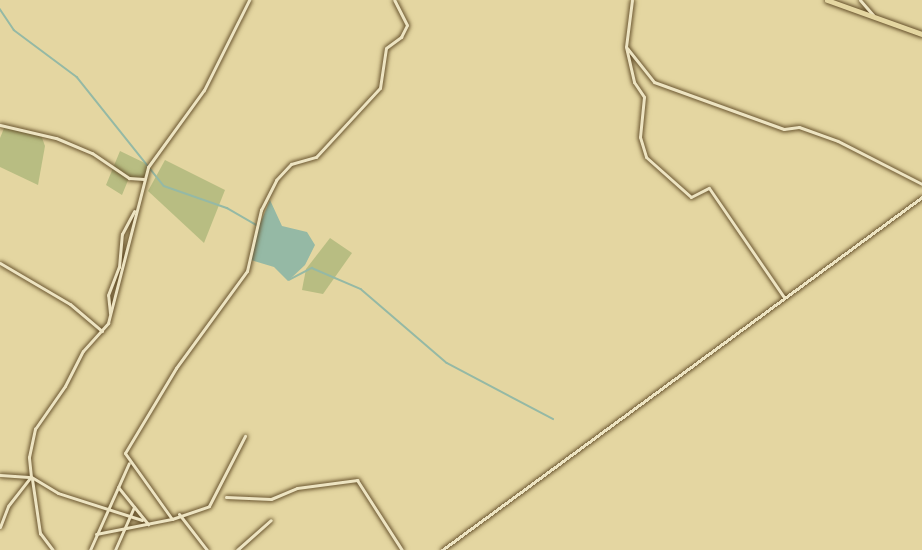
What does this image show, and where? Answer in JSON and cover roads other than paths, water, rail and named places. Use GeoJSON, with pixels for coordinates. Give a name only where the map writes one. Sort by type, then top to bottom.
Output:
{"type":"FeatureCollection","features":[{"type":"Feature","properties":{"kind":"highway"},"geometry":{"type":"LineString","coordinates":[[827,0],[922,33]]}},
{"type":"Feature","properties":{"kind":"street"},"geometry":{"type":"LineString","coordinates":[[53,550],[40,533],[31,477],[29,457],[35,429],[65,386],[86,347],[102,331],[110,315],[144,179],[160,148],[204,90],[249,0]]}},
{"type":"Feature","properties":{"kind":"street"},"geometry":{"type":"LineString","coordinates":[[172,519],[129,463],[125,453],[171,375],[247,271],[261,210],[276,180],[291,164],[316,157],[380,88],[386,48],[401,37],[406,25],[394,0]]}},
{"type":"Feature","properties":{"kind":"street"},"geometry":{"type":"LineString","coordinates":[[632,0],[626,47],[634,82],[644,97],[640,140],[647,158],[691,198],[705,187],[709,188],[784,297]]}},
{"type":"Feature","properties":{"kind":"street"},"geometry":{"type":"LineString","coordinates":[[860,0],[874,17]]}},
{"type":"Feature","properties":{"kind":"street"},"geometry":{"type":"LineString","coordinates":[[626,47],[654,82],[784,129],[797,126],[838,141],[922,184]]}},
{"type":"Feature","properties":{"kind":"street"},"geometry":{"type":"LineString","coordinates":[[0,125],[56,138],[92,153],[129,178],[144,179]]}},
{"type":"Feature","properties":{"kind":"street"},"geometry":{"type":"LineString","coordinates":[[442,550],[922,197]]}},
{"type":"Feature","properties":{"kind":"street"},"geometry":{"type":"LineString","coordinates":[[110,315],[108,295],[119,267],[122,234],[135,209]]}},
{"type":"Feature","properties":{"kind":"street"},"geometry":{"type":"LineString","coordinates":[[0,263],[70,304],[102,331]]}},
{"type":"Feature","properties":{"kind":"street"},"geometry":{"type":"LineString","coordinates":[[96,534],[172,519],[215,502],[245,436]]}},
{"type":"Feature","properties":{"kind":"street"},"geometry":{"type":"LineString","coordinates":[[90,550],[129,463]]}},
{"type":"Feature","properties":{"kind":"street"},"geometry":{"type":"LineString","coordinates":[[0,475],[31,477],[68,497],[108,508],[129,518],[142,520]]}},
{"type":"Feature","properties":{"kind":"street"},"geometry":{"type":"LineString","coordinates":[[0,527],[11,502],[31,477]]}},
{"type":"Feature","properties":{"kind":"street"},"geometry":{"type":"LineString","coordinates":[[226,497],[271,499],[297,488],[357,480],[402,550]]}},
{"type":"Feature","properties":{"kind":"street"},"geometry":{"type":"LineString","coordinates":[[118,487],[148,524]]}},
{"type":"Feature","properties":{"kind":"street"},"geometry":{"type":"LineString","coordinates":[[115,550],[134,507]]}},
{"type":"Feature","properties":{"kind":"street"},"geometry":{"type":"LineString","coordinates":[[180,515],[207,550]]}},
{"type":"Feature","properties":{"kind":"street"},"geometry":{"type":"LineString","coordinates":[[237,550],[271,520]]}},
{"type":"Feature","properties":{"kind":"waterway"},"geometry":{"type":"LineString","coordinates":[[0,9],[14,30],[77,77],[164,186],[227,208],[258,226]]}},
{"type":"Feature","properties":{"kind":"waterway"},"geometry":{"type":"LineString","coordinates":[[289,280],[312,268],[361,289],[447,363],[553,419]]}}]}
